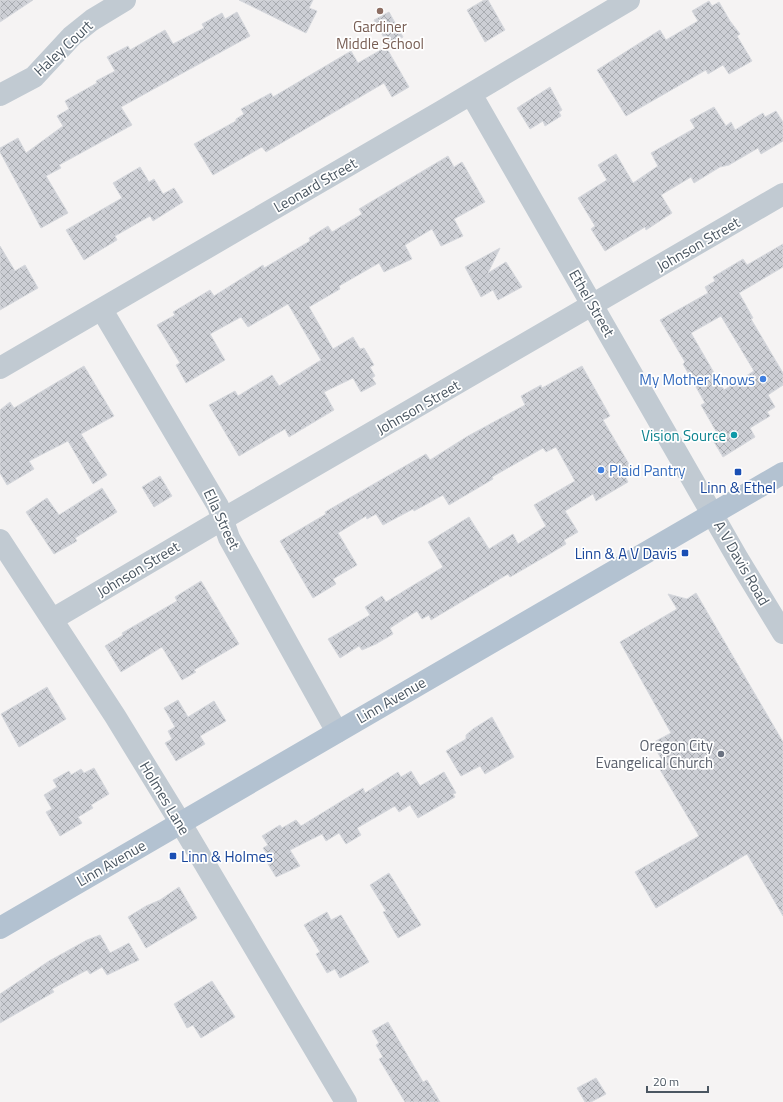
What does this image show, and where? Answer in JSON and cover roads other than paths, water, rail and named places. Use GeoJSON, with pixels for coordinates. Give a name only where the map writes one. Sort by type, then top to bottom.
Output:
{"type":"FeatureCollection","features":[{"type":"Feature","properties":{"kind":"main road","name":"Linn Avenue"},"geometry":{"type":"LineString","coordinates":[[0,928],[180,822],[199,813],[783,473]]}},
{"type":"Feature","properties":{"kind":"street","name":"Haley Court"},"geometry":{"type":"LineString","coordinates":[[0,95],[34,77],[72,36],[87,24],[125,0]]}},
{"type":"Feature","properties":{"kind":"street","name":"Leonard Street"},"geometry":{"type":"LineString","coordinates":[[0,368],[102,310],[629,0]]}},
{"type":"Feature","properties":{"kind":"street","name":"Ethel Street"},"geometry":{"type":"LineString","coordinates":[[471,94],[713,514]]}},
{"type":"Feature","properties":{"kind":"street","name":"Johnson Street"},"geometry":{"type":"LineString","coordinates":[[53,619],[783,194]]}},
{"type":"Feature","properties":{"kind":"street","name":"Ella Street"},"geometry":{"type":"LineString","coordinates":[[102,310],[218,506],[229,538],[337,732]]}},
{"type":"Feature","properties":{"kind":"street","name":"A V Davis Road"},"geometry":{"type":"LineString","coordinates":[[713,514],[738,559],[783,633]]}},
{"type":"Feature","properties":{"kind":"street","name":"Holmes Lane"},"geometry":{"type":"LineString","coordinates":[[0,540],[115,716],[180,822],[346,1102]]}},
{"type":"Feature","properties":{"kind":"place","name":"Gardiner Middle School"},"geometry":{"type":"Point","coordinates":[380,11]}},
{"type":"Feature","properties":{"kind":"place","name":"My Mother Knows"},"geometry":{"type":"Point","coordinates":[763,379]}},
{"type":"Feature","properties":{"kind":"place","name":"Vision Source"},"geometry":{"type":"Point","coordinates":[734,435]}},
{"type":"Feature","properties":{"kind":"place","name":"Plaid Pantry"},"geometry":{"type":"Point","coordinates":[601,470]}},
{"type":"Feature","properties":{"kind":"place","name":"Linn & Ethel"},"geometry":{"type":"Point","coordinates":[738,472]}},
{"type":"Feature","properties":{"kind":"place","name":"Linn & A V Davis"},"geometry":{"type":"Point","coordinates":[685,553]}},
{"type":"Feature","properties":{"kind":"place","name":"Oregon City Evangelical Church"},"geometry":{"type":"Point","coordinates":[721,754]}},
{"type":"Feature","properties":{"kind":"place","name":"Linn & Holmes"},"geometry":{"type":"Point","coordinates":[173,856]}}]}
